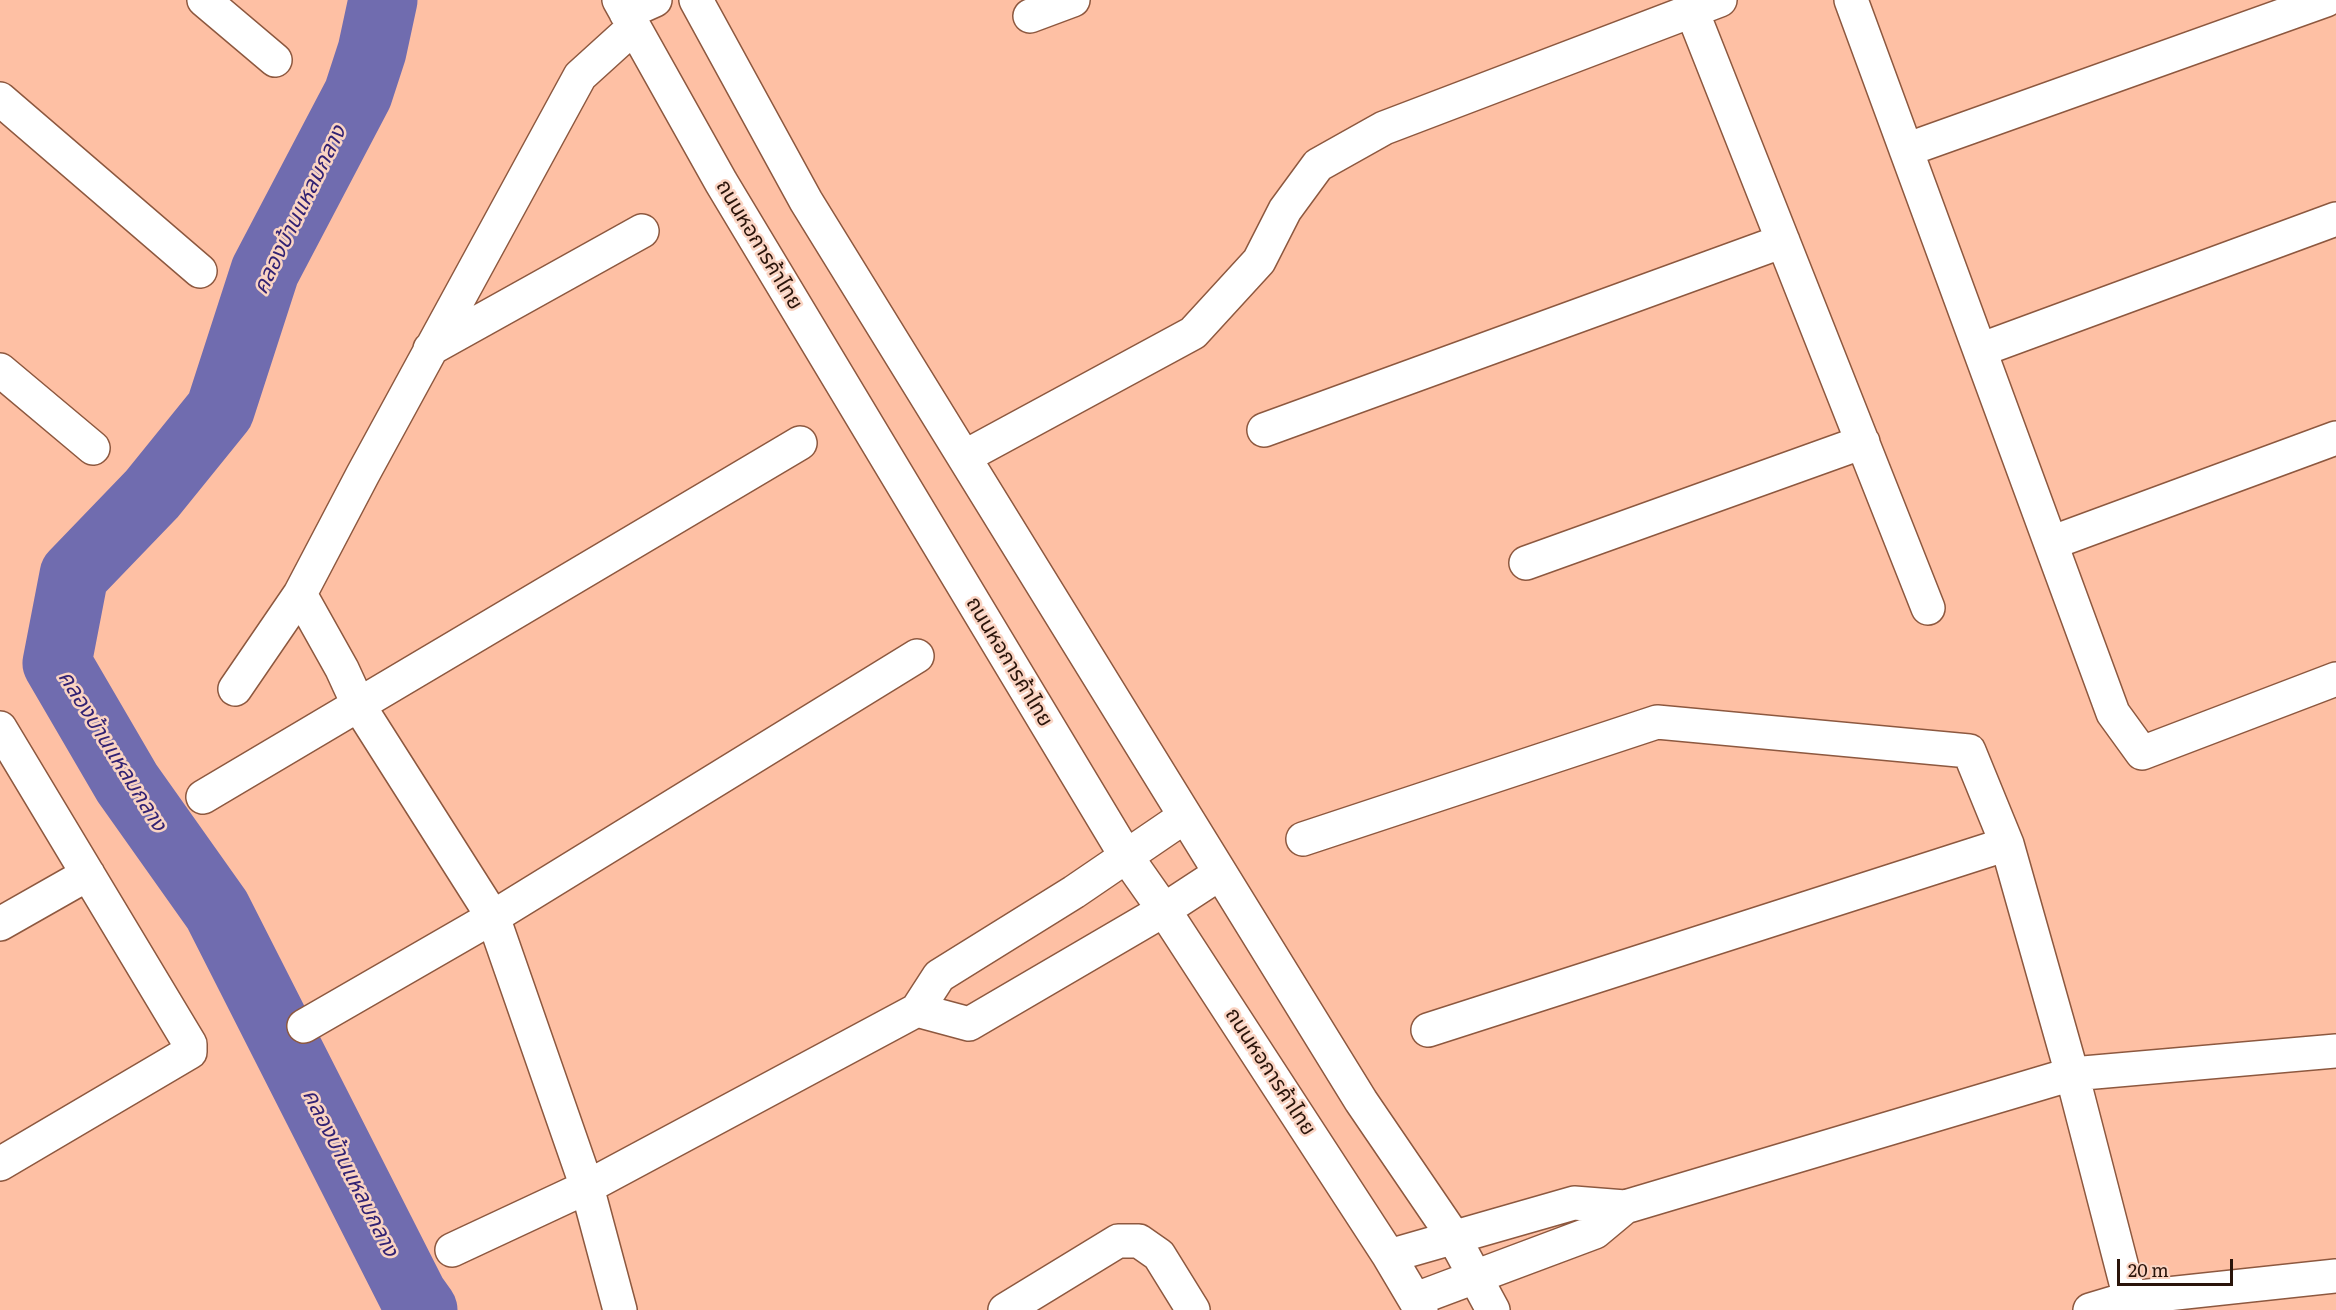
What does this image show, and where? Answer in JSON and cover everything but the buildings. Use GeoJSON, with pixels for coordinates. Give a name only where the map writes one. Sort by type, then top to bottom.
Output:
{"type":"FeatureCollection","features":[{"type":"Feature","properties":{"kind":"street"},"geometry":{"type":"LineString","coordinates":[[204,0],[275,60]]}},
{"type":"Feature","properties":{"kind":"street"},"geometry":{"type":"LineString","coordinates":[[235,689],[300,594],[430,349],[580,76],[626,13],[655,0]]}},
{"type":"Feature","properties":{"kind":"street"},"geometry":{"type":"LineString","coordinates":[[696,0],[806,201],[966,456],[1219,874],[1361,1101],[1453,1236],[1493,1310]]}},
{"type":"Feature","properties":{"kind":"street"},"geometry":{"type":"LineString","coordinates":[[1030,16],[1074,0]]}},
{"type":"Feature","properties":{"kind":"street"},"geometry":{"type":"LineString","coordinates":[[1829,0],[1845,0]]}},
{"type":"Feature","properties":{"kind":"street"},"geometry":{"type":"LineString","coordinates":[[1851,0],[2113,713],[2142,753],[2336,679]]}},
{"type":"Feature","properties":{"kind":"street"},"geometry":{"type":"LineString","coordinates":[[1906,150],[2326,0]]}},
{"type":"Feature","properties":{"kind":"street"},"geometry":{"type":"LineString","coordinates":[[966,456],[1193,333],[1259,261],[1285,210],[1318,165],[1384,128],[1706,5],[1783,241],[1928,608]]}},
{"type":"Feature","properties":{"kind":"street","name":"ถนนหอการค้าไทย"},"geometry":{"type":"LineString","coordinates":[[626,13],[727,192],[1126,856],[1164,910],[1418,1304]]}},
{"type":"Feature","properties":{"kind":"street"},"geometry":{"type":"LineString","coordinates":[[0,99],[200,271]]}},
{"type":"Feature","properties":{"kind":"street"},"geometry":{"type":"LineString","coordinates":[[1980,350],[2336,219]]}},
{"type":"Feature","properties":{"kind":"street"},"geometry":{"type":"LineString","coordinates":[[430,349],[642,231]]}},
{"type":"Feature","properties":{"kind":"street"},"geometry":{"type":"LineString","coordinates":[[1264,429],[1783,241]]}},
{"type":"Feature","properties":{"kind":"street"},"geometry":{"type":"LineString","coordinates":[[0,369],[93,448]]}},
{"type":"Feature","properties":{"kind":"street"},"geometry":{"type":"LineString","coordinates":[[2051,543],[2336,438]]}},
{"type":"Feature","properties":{"kind":"street"},"geometry":{"type":"LineString","coordinates":[[1526,564],[1863,442]]}},
{"type":"Feature","properties":{"kind":"street"},"geometry":{"type":"LineString","coordinates":[[203,798],[800,443]]}},
{"type":"Feature","properties":{"kind":"street"},"geometry":{"type":"LineString","coordinates":[[300,594],[342,669],[359,706],[493,917],[587,1187],[620,1310]]}},
{"type":"Feature","properties":{"kind":"street"},"geometry":{"type":"LineString","coordinates":[[304,1026],[493,917],[917,656]]}},
{"type":"Feature","properties":{"kind":"street"},"geometry":{"type":"LineString","coordinates":[[1303,838],[1657,722],[1969,751],[2007,844],[2072,1074],[2132,1304]]}},
{"type":"Feature","properties":{"kind":"street"},"geometry":{"type":"LineString","coordinates":[[0,728],[190,1044],[190,1052],[0,1164]]}},
{"type":"Feature","properties":{"kind":"street"},"geometry":{"type":"LineString","coordinates":[[452,1250],[587,1187],[917,1010],[939,976],[1074,892],[1184,817]]}},
{"type":"Feature","properties":{"kind":"street"},"geometry":{"type":"LineString","coordinates":[[1428,1030],[2007,844]]}},
{"type":"Feature","properties":{"kind":"street"},"geometry":{"type":"LineString","coordinates":[[0,924],[88,874]]}},
{"type":"Feature","properties":{"kind":"street"},"geometry":{"type":"LineString","coordinates":[[917,1010],[969,1024],[1164,910],[1219,874]]}},
{"type":"Feature","properties":{"kind":"street"},"geometry":{"type":"LineString","coordinates":[[1389,1256],[1574,1203],[1625,1207],[2072,1074],[2336,1051]]}},
{"type":"Feature","properties":{"kind":"street"},"geometry":{"type":"LineString","coordinates":[[1418,1304],[1476,1277],[1595,1232],[1625,1207]]}},
{"type":"Feature","properties":{"kind":"street"},"geometry":{"type":"LineString","coordinates":[[1005,1310],[1118,1241],[1139,1241],[1159,1255],[1193,1310]]}},
{"type":"Feature","properties":{"kind":"street"},"geometry":{"type":"LineString","coordinates":[[2090,1310],[2336,1276]]}},
{"type":"Feature","properties":{"kind":"waterway","name":"คลองบ้านแหลมกลาง"},"geometry":{"type":"LineString","coordinates":[[383,0],[372,51],[358,94],[265,271],[220,410],[152,494],[74,575],[57,663],[127,783],[217,910],[413,1296],[423,1310]]}}]}
